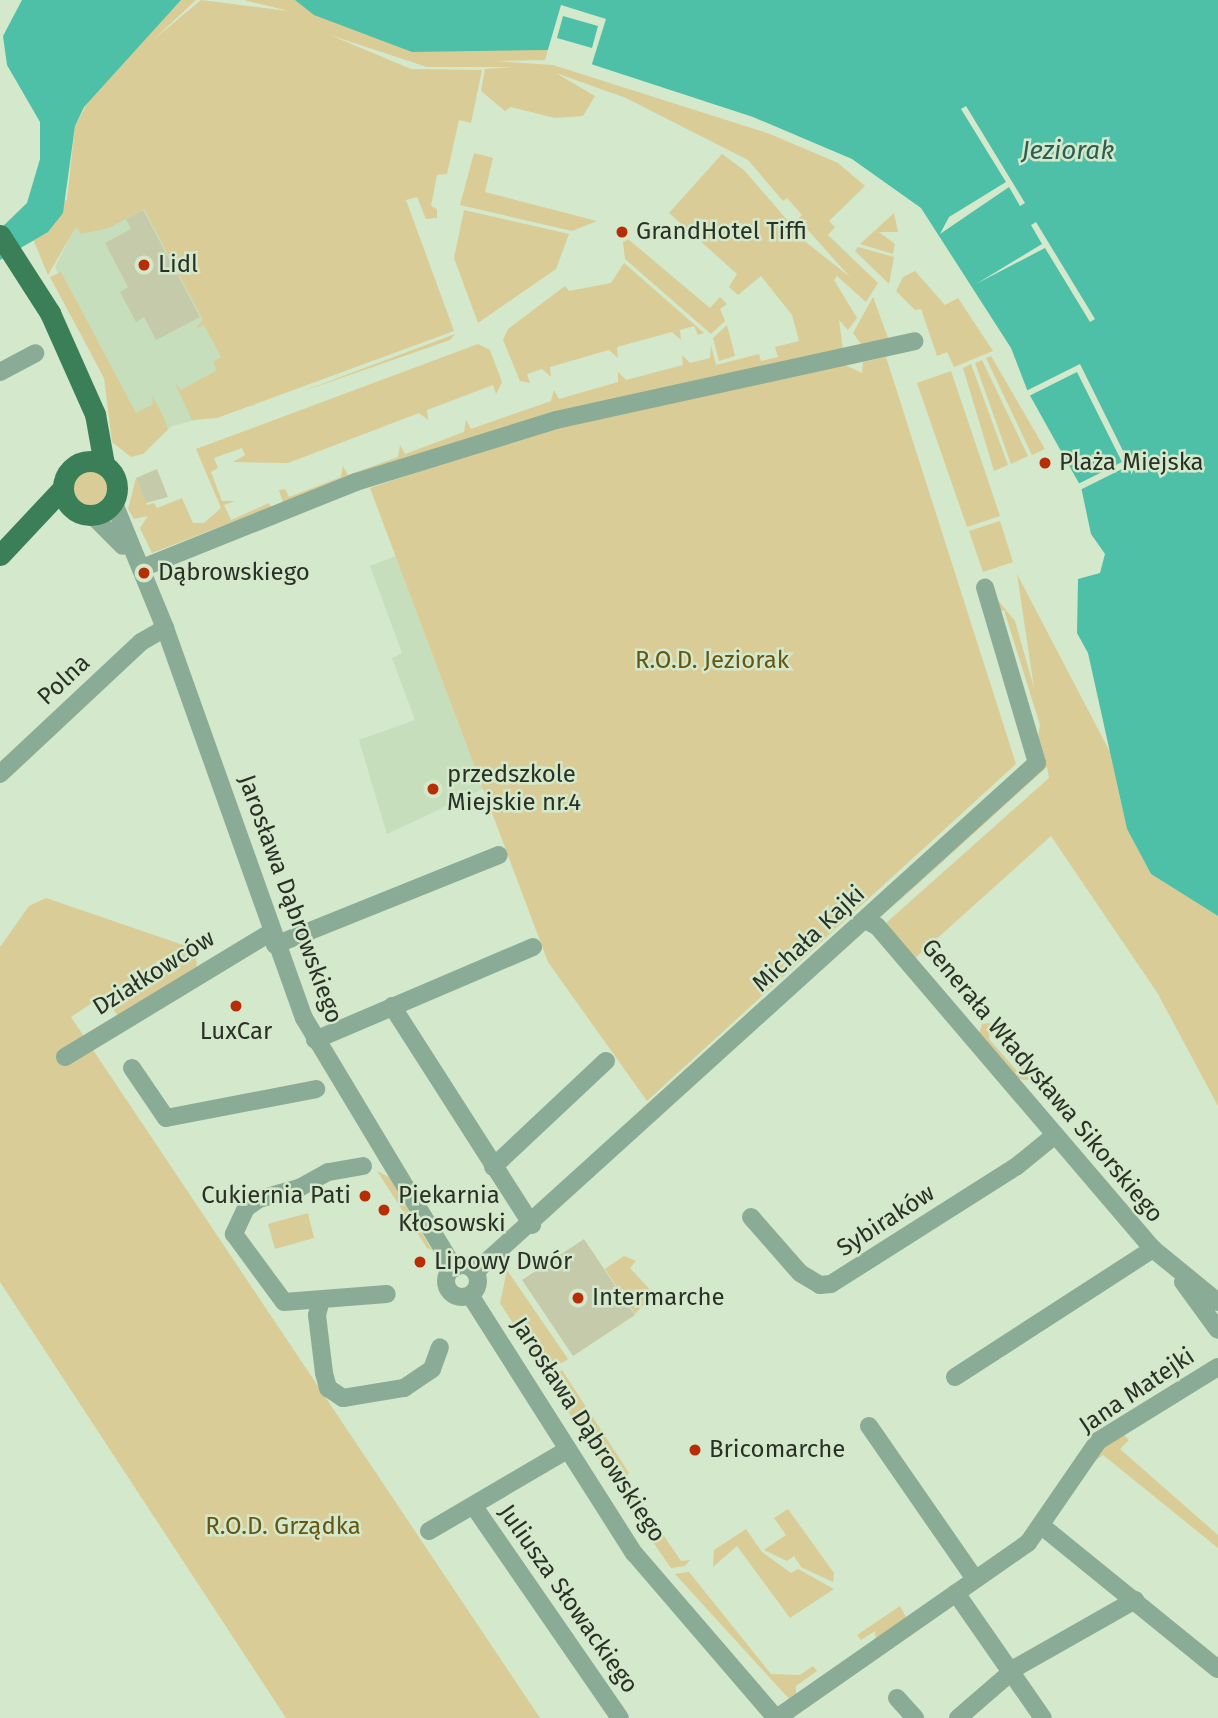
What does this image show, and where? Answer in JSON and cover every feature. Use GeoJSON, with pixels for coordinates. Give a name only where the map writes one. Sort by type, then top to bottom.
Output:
{"type":"FeatureCollection","features":[{"type":"Feature","properties":{"kind":"main road"},"geometry":{"type":"LineString","coordinates":[[0,235],[23,265],[95,414],[104,464],[116,481],[113,501],[83,512],[8,548]]}},
{"type":"Feature","properties":{"kind":"main road"},"geometry":{"type":"LineString","coordinates":[[8,548],[63,488],[68,472],[80,463],[87,446],[87,399]]}},
{"type":"Feature","properties":{"kind":"main road"},"geometry":{"type":"LineString","coordinates":[[80,463],[104,464]]}},
{"type":"Feature","properties":{"kind":"main road"},"geometry":{"type":"LineString","coordinates":[[63,488],[83,512]]}},
{"type":"Feature","properties":{"kind":"street"},"geometry":{"type":"LineString","coordinates":[[141,566],[356,482],[556,420],[914,341]]}},
{"type":"Feature","properties":{"kind":"street"},"geometry":{"type":"LineString","coordinates":[[0,372],[36,353]]}},
{"type":"Feature","properties":{"kind":"street","name":"Jarosława Dąbrowskiego"},"geometry":{"type":"LineString","coordinates":[[113,501],[166,628],[273,939],[315,1040],[454,1268]]}},
{"type":"Feature","properties":{"kind":"street","name":"Jarosława Dąbrowskiego"},"geometry":{"type":"LineString","coordinates":[[83,512],[141,566]]}},
{"type":"Feature","properties":{"kind":"street","name":"Michała Kajki"},"geometry":{"type":"LineString","coordinates":[[475,1272],[532,1225],[1037,763],[985,588]]}},
{"type":"Feature","properties":{"kind":"street","name":"Polna"},"geometry":{"type":"LineString","coordinates":[[0,774],[141,642],[166,628]]}},
{"type":"Feature","properties":{"kind":"street","name":"Działkowców"},"geometry":{"type":"LineString","coordinates":[[65,1056],[273,939],[499,855]]}},
{"type":"Feature","properties":{"kind":"street","name":"Generała Władysława Sikorskiego"},"geometry":{"type":"LineString","coordinates":[[865,920],[877,926],[1153,1249],[1180,1276],[1218,1330]]}},
{"type":"Feature","properties":{"kind":"street"},"geometry":{"type":"LineString","coordinates":[[315,1040],[533,947]]}},
{"type":"Feature","properties":{"kind":"street"},"geometry":{"type":"LineString","coordinates":[[392,1006],[532,1225]]}},
{"type":"Feature","properties":{"kind":"street"},"geometry":{"type":"LineString","coordinates":[[493,1167],[606,1061]]}},
{"type":"Feature","properties":{"kind":"street"},"geometry":{"type":"LineString","coordinates":[[132,1068],[166,1118],[316,1089]]}},
{"type":"Feature","properties":{"kind":"street","name":"Sybiraków"},"geometry":{"type":"LineString","coordinates":[[751,1217],[800,1273],[820,1285],[831,1284],[1017,1166],[1055,1135]]}},
{"type":"Feature","properties":{"kind":"street"},"geometry":{"type":"LineString","coordinates":[[363,1166],[328,1172],[299,1188],[260,1199],[237,1220],[234,1234],[276,1298],[321,1300],[387,1294]]}},
{"type":"Feature","properties":{"kind":"street"},"geometry":{"type":"LineString","coordinates":[[955,1377],[1153,1249]]}},
{"type":"Feature","properties":{"kind":"street"},"geometry":{"type":"LineString","coordinates":[[466,1265],[475,1272],[478,1284],[471,1295],[450,1291],[446,1280],[454,1268],[466,1265]]}},
{"type":"Feature","properties":{"kind":"street","name":"Generała Władysława Sikorskiego"},"geometry":{"type":"LineString","coordinates":[[1180,1276],[1218,1302]]}},
{"type":"Feature","properties":{"kind":"street","name":"Jarosława Dąbrowskiego"},"geometry":{"type":"LineString","coordinates":[[471,1295],[634,1553],[777,1718]]}},
{"type":"Feature","properties":{"kind":"street"},"geometry":{"type":"LineString","coordinates":[[321,1300],[317,1315],[324,1373],[328,1388],[343,1398],[404,1388],[432,1369],[440,1347]]}},
{"type":"Feature","properties":{"kind":"street","name":"Jana Matejki"},"geometry":{"type":"LineString","coordinates":[[777,1718],[975,1580],[1043,1527],[1098,1441],[1218,1367]]}},
{"type":"Feature","properties":{"kind":"street"},"geometry":{"type":"LineString","coordinates":[[869,1426],[975,1580]]}},
{"type":"Feature","properties":{"kind":"street"},"geometry":{"type":"LineString","coordinates":[[429,1531],[475,1508],[567,1450]]}},
{"type":"Feature","properties":{"kind":"street","name":"Juliusza Słowackiego"},"geometry":{"type":"LineString","coordinates":[[475,1508],[620,1718]]}},
{"type":"Feature","properties":{"kind":"street"},"geometry":{"type":"LineString","coordinates":[[1043,1527],[1218,1669]]}},
{"type":"Feature","properties":{"kind":"street"},"geometry":{"type":"LineString","coordinates":[[956,1593],[1043,1718]]}},
{"type":"Feature","properties":{"kind":"street"},"geometry":{"type":"LineString","coordinates":[[958,1718],[1010,1673],[1135,1600]]}},
{"type":"Feature","properties":{"kind":"street"},"geometry":{"type":"LineString","coordinates":[[897,1698],[915,1718]]}},
{"type":"Feature","properties":{"kind":"shaded area"},"geometry":{"type":"Polygon","coordinates":[[[145,198],[255,405],[172,426],[143,454],[55,267],[76,226],[81,234],[145,198]]]}},
{"type":"Feature","properties":{"kind":"shaded area"},"geometry":{"type":"Polygon","coordinates":[[[396,556],[483,789],[387,834],[359,740],[415,720],[392,658],[402,653],[370,566],[396,556]]]}},
{"type":"Feature","properties":{"kind":"green space"},"geometry":{"type":"Polygon","coordinates":[[[181,0],[196,0],[152,41],[201,0],[289,11],[244,0],[323,0],[460,40],[548,50],[545,60],[494,61],[553,65],[770,134],[838,163],[865,186],[829,221],[835,227],[828,235],[878,283],[866,302],[837,276],[834,280],[857,318],[848,330],[839,320],[843,350],[283,503],[279,490],[285,489],[289,497],[341,477],[343,466],[348,475],[398,457],[400,445],[405,454],[464,432],[466,420],[471,429],[551,401],[554,390],[559,399],[618,382],[618,372],[626,380],[683,365],[682,355],[690,363],[710,358],[711,345],[716,365],[759,354],[761,361],[778,357],[775,347],[799,341],[792,315],[761,276],[738,295],[729,287],[737,274],[669,213],[722,154],[744,170],[807,243],[850,277],[798,219],[802,215],[787,198],[783,201],[748,160],[626,98],[556,73],[595,96],[583,116],[555,118],[511,107],[505,111],[481,91],[485,69],[512,67],[427,67],[330,35],[411,69],[482,70],[471,123],[459,120],[447,174],[437,175],[431,206],[437,209],[437,218],[426,219],[417,197],[406,200],[454,331],[217,418],[192,420],[175,383],[181,390],[217,370],[213,362],[221,357],[204,325],[195,329],[203,320],[144,209],[109,228],[81,234],[76,227],[48,275],[33,239],[67,199],[75,126],[94,90],[181,0]]]}},
{"type":"Feature","properties":{"kind":"green space"},"geometry":{"type":"Polygon","coordinates":[[[474,153],[493,158],[485,192],[597,221],[572,231],[460,205],[474,153]]]}},
{"type":"Feature","properties":{"kind":"green space"},"geometry":{"type":"Polygon","coordinates":[[[464,210],[569,234],[556,269],[478,323],[454,258],[464,210]]]}},
{"type":"Feature","properties":{"kind":"green space"},"geometry":{"type":"Polygon","coordinates":[[[894,213],[898,232],[879,232],[895,244],[893,254],[860,244],[894,213]]]}},
{"type":"Feature","properties":{"kind":"green space"},"geometry":{"type":"Polygon","coordinates":[[[622,234],[710,308],[720,297],[727,304],[720,309],[725,321],[711,334],[625,259],[622,234]]]}},
{"type":"Feature","properties":{"kind":"green space"},"geometry":{"type":"Polygon","coordinates":[[[858,247],[894,257],[889,284],[855,251],[858,247]]]}},
{"type":"Feature","properties":{"kind":"green space"},"geometry":{"type":"Polygon","coordinates":[[[624,263],[704,333],[698,335],[694,326],[680,330],[681,340],[672,332],[617,347],[618,358],[609,350],[550,367],[551,377],[542,369],[527,374],[530,383],[520,381],[503,340],[508,329],[565,286],[569,291],[611,283],[624,263]]]}},
{"type":"Feature","properties":{"kind":"green space"},"geometry":{"type":"Polygon","coordinates":[[[915,271],[945,305],[958,298],[993,351],[954,367],[947,352],[937,356],[921,309],[915,310],[896,291],[903,277],[915,271]]]}},
{"type":"Feature","properties":{"kind":"green space"},"geometry":{"type":"Polygon","coordinates":[[[61,272],[136,413],[153,404],[152,395],[164,418],[168,429],[143,454],[131,457],[112,442],[104,378],[50,277],[61,272]]]}},
{"type":"Feature","properties":{"kind":"green space"},"geometry":{"type":"Polygon","coordinates":[[[873,297],[890,343],[866,351],[853,333],[873,297]]]}},
{"type":"Feature","properties":{"kind":"green space"},"geometry":{"type":"Polygon","coordinates":[[[727,325],[735,356],[719,361],[713,338],[727,325]]]}},
{"type":"Feature","properties":{"kind":"green space"},"geometry":{"type":"Polygon","coordinates":[[[455,334],[450,340],[298,393],[455,334]]]}},
{"type":"Feature","properties":{"kind":"green space"},"geometry":{"type":"Polygon","coordinates":[[[478,344],[490,350],[502,382],[496,394],[493,385],[427,410],[428,420],[419,413],[288,463],[233,462],[245,455],[242,448],[214,458],[218,468],[211,472],[222,501],[235,501],[224,505],[231,520],[269,503],[271,507],[152,553],[140,528],[148,516],[134,519],[128,509],[136,478],[147,505],[154,503],[157,508],[182,498],[193,523],[204,523],[221,508],[196,449],[478,344]]]}},
{"type":"Feature","properties":{"kind":"green space"},"geometry":{"type":"Polygon","coordinates":[[[991,356],[1045,449],[1032,455],[986,358],[991,356]]]}},
{"type":"Feature","properties":{"kind":"green space","name":"R.O.D. Jeziorak"},"geometry":{"type":"Polygon","coordinates":[[[886,357],[1016,764],[647,1101],[548,962],[370,488],[556,426],[843,364],[862,373],[863,362],[886,357]]]}},
{"type":"Feature","properties":{"kind":"green space"},"geometry":{"type":"Polygon","coordinates":[[[982,360],[1028,456],[1011,464],[975,363],[982,360]]]}},
{"type":"Feature","properties":{"kind":"green space"},"geometry":{"type":"Polygon","coordinates":[[[971,364],[1008,465],[994,471],[963,368],[971,364]]]}},
{"type":"Feature","properties":{"kind":"green space"},"geometry":{"type":"Polygon","coordinates":[[[951,371],[1000,516],[967,527],[917,383],[951,371]]]}},
{"type":"Feature","properties":{"kind":"green space"},"geometry":{"type":"Polygon","coordinates":[[[90,471],[102,476],[107,488],[102,500],[90,505],[78,500],[73,488],[78,476],[90,471]]]}},
{"type":"Feature","properties":{"kind":"green space"},"geometry":{"type":"Polygon","coordinates":[[[1000,521],[1013,562],[983,572],[969,531],[1000,521]]]}},
{"type":"Feature","properties":{"kind":"green space"},"geometry":{"type":"Polygon","coordinates":[[[1017,574],[1110,752],[1127,829],[1151,874],[1218,916],[1218,1106],[1158,994],[1051,836],[914,959],[886,923],[1049,778],[1047,767],[886,913],[1031,776],[1040,725],[1004,610],[992,614],[996,598],[1015,621],[1034,688],[1017,574]]]}},
{"type":"Feature","properties":{"kind":"green space","name":"R.O.D. Grządka"},"geometry":{"type":"Polygon","coordinates":[[[46,898],[195,949],[197,966],[133,1009],[117,1015],[104,995],[71,1017],[540,1718],[286,1718],[0,1282],[0,947],[29,906],[46,898]]]}},
{"type":"Feature","properties":{"kind":"green space"},"geometry":{"type":"Polygon","coordinates":[[[990,1023],[989,1039],[1017,1071],[1021,1066],[1029,1068],[1028,1080],[1016,1079],[979,1034],[982,1024],[990,1023]]]}},
{"type":"Feature","properties":{"kind":"green space"},"geometry":{"type":"Polygon","coordinates":[[[377,1171],[389,1177],[432,1250],[427,1248],[377,1171]]]}},
{"type":"Feature","properties":{"kind":"green space"},"geometry":{"type":"Polygon","coordinates":[[[308,1213],[314,1238],[275,1249],[268,1224],[308,1213]]]}},
{"type":"Feature","properties":{"kind":"green space"},"geometry":{"type":"Polygon","coordinates":[[[624,1256],[636,1261],[630,1268],[654,1294],[635,1314],[605,1269],[624,1256]]]}},
{"type":"Feature","properties":{"kind":"green space"},"geometry":{"type":"Polygon","coordinates":[[[507,1270],[568,1359],[545,1374],[500,1303],[507,1270]]]}},
{"type":"Feature","properties":{"kind":"green space"},"geometry":{"type":"Polygon","coordinates":[[[562,1370],[629,1473],[617,1488],[548,1380],[562,1370]]]}},
{"type":"Feature","properties":{"kind":"green space"},"geometry":{"type":"Polygon","coordinates":[[[1124,1435],[1129,1440],[1120,1449],[1218,1535],[1218,1548],[1103,1455],[1088,1466],[1107,1443],[1124,1435]]]}},
{"type":"Feature","properties":{"kind":"green space"},"geometry":{"type":"Polygon","coordinates":[[[631,1487],[681,1561],[690,1560],[685,1566],[671,1568],[655,1545],[621,1494],[631,1487]]]}},
{"type":"Feature","properties":{"kind":"green space"},"geometry":{"type":"Polygon","coordinates":[[[788,1509],[834,1573],[833,1582],[801,1567],[794,1556],[787,1561],[764,1550],[786,1535],[774,1518],[788,1509]]]}},
{"type":"Feature","properties":{"kind":"green space"},"geometry":{"type":"Polygon","coordinates":[[[746,1529],[762,1552],[791,1573],[798,1569],[834,1589],[790,1618],[737,1546],[713,1567],[714,1550],[746,1529]]]}},
{"type":"Feature","properties":{"kind":"green space"},"geometry":{"type":"Polygon","coordinates":[[[689,1572],[771,1674],[800,1675],[813,1666],[817,1671],[796,1686],[796,1697],[791,1701],[675,1574],[689,1572]]]}},
{"type":"Feature","properties":{"kind":"green space"},"geometry":{"type":"Polygon","coordinates":[[[900,1606],[907,1619],[876,1641],[875,1631],[861,1640],[857,1635],[900,1606]]]}},
{"type":"Feature","properties":{"kind":"water"},"geometry":{"type":"Polygon","coordinates":[[[22,0],[181,0],[84,107],[75,126],[63,213],[48,232],[0,260],[0,229],[27,203],[40,159],[40,122],[7,65],[3,36],[22,0]]]}},
{"type":"Feature","properties":{"kind":"water","name":"Jeziorak"},"geometry":{"type":"Polygon","coordinates":[[[295,0],[1218,0],[1218,916],[1151,874],[1127,829],[1088,653],[1077,633],[1078,579],[1100,573],[1105,554],[1091,534],[1081,487],[1028,392],[1011,348],[921,208],[852,159],[753,117],[548,50],[412,52],[314,15],[295,0]]]}},
{"type":"Feature","properties":{"kind":"pier"},"geometry":{"type":"Polygon","coordinates":[[[561,5],[606,19],[591,67],[547,53],[561,5]],[[563,16],[557,38],[592,48],[598,26],[563,16]]]}},
{"type":"Feature","properties":{"kind":"pier"},"geometry":{"type":"Polygon","coordinates":[[[966,106],[1025,203],[1020,206],[1009,187],[940,234],[949,217],[1006,182],[961,109],[966,106]]]}},
{"type":"Feature","properties":{"kind":"pier"},"geometry":{"type":"Polygon","coordinates":[[[1036,222],[1095,319],[1090,322],[1045,248],[976,284],[1042,244],[1031,225],[1036,222]]]}},
{"type":"Feature","properties":{"kind":"pier"},"geometry":{"type":"Polygon","coordinates":[[[1080,364],[1130,465],[1078,491],[1076,485],[1122,462],[1077,372],[1027,397],[1024,392],[1080,364]]]}},
{"type":"Feature","properties":{"kind":"building","name":"Lidl"},"geometry":{"type":"Polygon","coordinates":[[[143,210],[200,317],[156,340],[144,317],[136,322],[120,292],[128,287],[105,243],[131,229],[126,219],[143,210]]]}},
{"type":"Feature","properties":{"kind":"building"},"geometry":{"type":"Polygon","coordinates":[[[157,469],[168,497],[146,503],[136,478],[157,469]]]}},
{"type":"Feature","properties":{"kind":"building","name":"Intermarche"},"geometry":{"type":"Polygon","coordinates":[[[584,1239],[635,1315],[573,1356],[522,1280],[584,1239]]]}},
{"type":"Feature","properties":{"kind":"place","name":"GrandHotel Tiffi"},"geometry":{"type":"Point","coordinates":[622,232]}},
{"type":"Feature","properties":{"kind":"place","name":"Lidl"},"geometry":{"type":"Point","coordinates":[144,265]}},
{"type":"Feature","properties":{"kind":"place","name":"Plaża Miejska"},"geometry":{"type":"Point","coordinates":[1045,463]}},
{"type":"Feature","properties":{"kind":"place","name":"Dąbrowskiego"},"geometry":{"type":"Point","coordinates":[144,573]}},
{"type":"Feature","properties":{"kind":"place","name":"przedszkole Miejskie nr.4"},"geometry":{"type":"Point","coordinates":[433,789]}},
{"type":"Feature","properties":{"kind":"place","name":"LuxCar"},"geometry":{"type":"Point","coordinates":[236,1006]}},
{"type":"Feature","properties":{"kind":"place","name":"Cukiernia Pati"},"geometry":{"type":"Point","coordinates":[365,1196]}},
{"type":"Feature","properties":{"kind":"place","name":"Piekarnia Kłosowski"},"geometry":{"type":"Point","coordinates":[384,1210]}},
{"type":"Feature","properties":{"kind":"place","name":"Lipowy Dwór"},"geometry":{"type":"Point","coordinates":[420,1262]}},
{"type":"Feature","properties":{"kind":"place","name":"Intermarche"},"geometry":{"type":"Point","coordinates":[578,1298]}},
{"type":"Feature","properties":{"kind":"place","name":"Bricomarche"},"geometry":{"type":"Point","coordinates":[695,1450]}}]}
